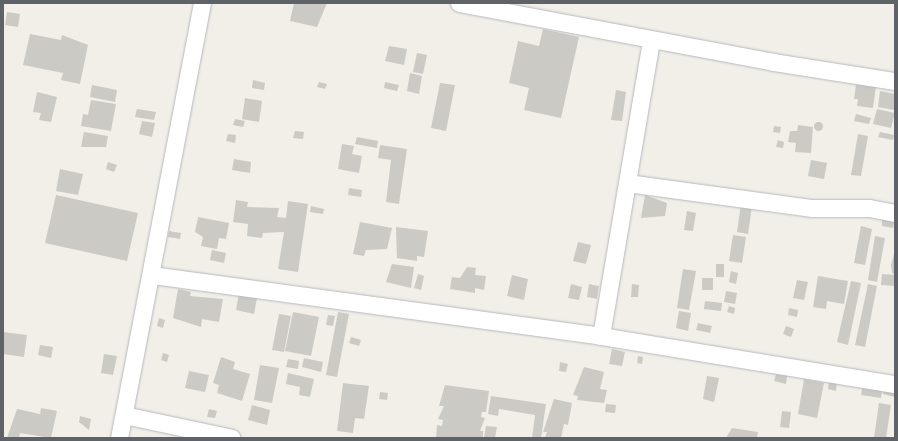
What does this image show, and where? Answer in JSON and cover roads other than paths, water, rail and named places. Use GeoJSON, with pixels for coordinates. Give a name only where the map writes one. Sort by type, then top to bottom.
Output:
{"type":"FeatureCollection","features":[{"type":"Feature","properties":{"kind":"street"},"geometry":{"type":"LineString","coordinates":[[119,438],[152,275],[202,3]]}},
{"type":"Feature","properties":{"kind":"street"},"geometry":{"type":"LineString","coordinates":[[459,3],[517,9],[651,40],[895,82]]}},
{"type":"Feature","properties":{"kind":"street"},"geometry":{"type":"LineString","coordinates":[[601,336],[651,40]]}},
{"type":"Feature","properties":{"kind":"street"},"geometry":{"type":"LineString","coordinates":[[627,183],[812,208],[869,208],[895,214]]}},
{"type":"Feature","properties":{"kind":"street"},"geometry":{"type":"LineString","coordinates":[[152,275],[601,336],[895,384]]}},
{"type":"Feature","properties":{"kind":"street"},"geometry":{"type":"LineString","coordinates":[[124,415],[232,438]]}}]}
